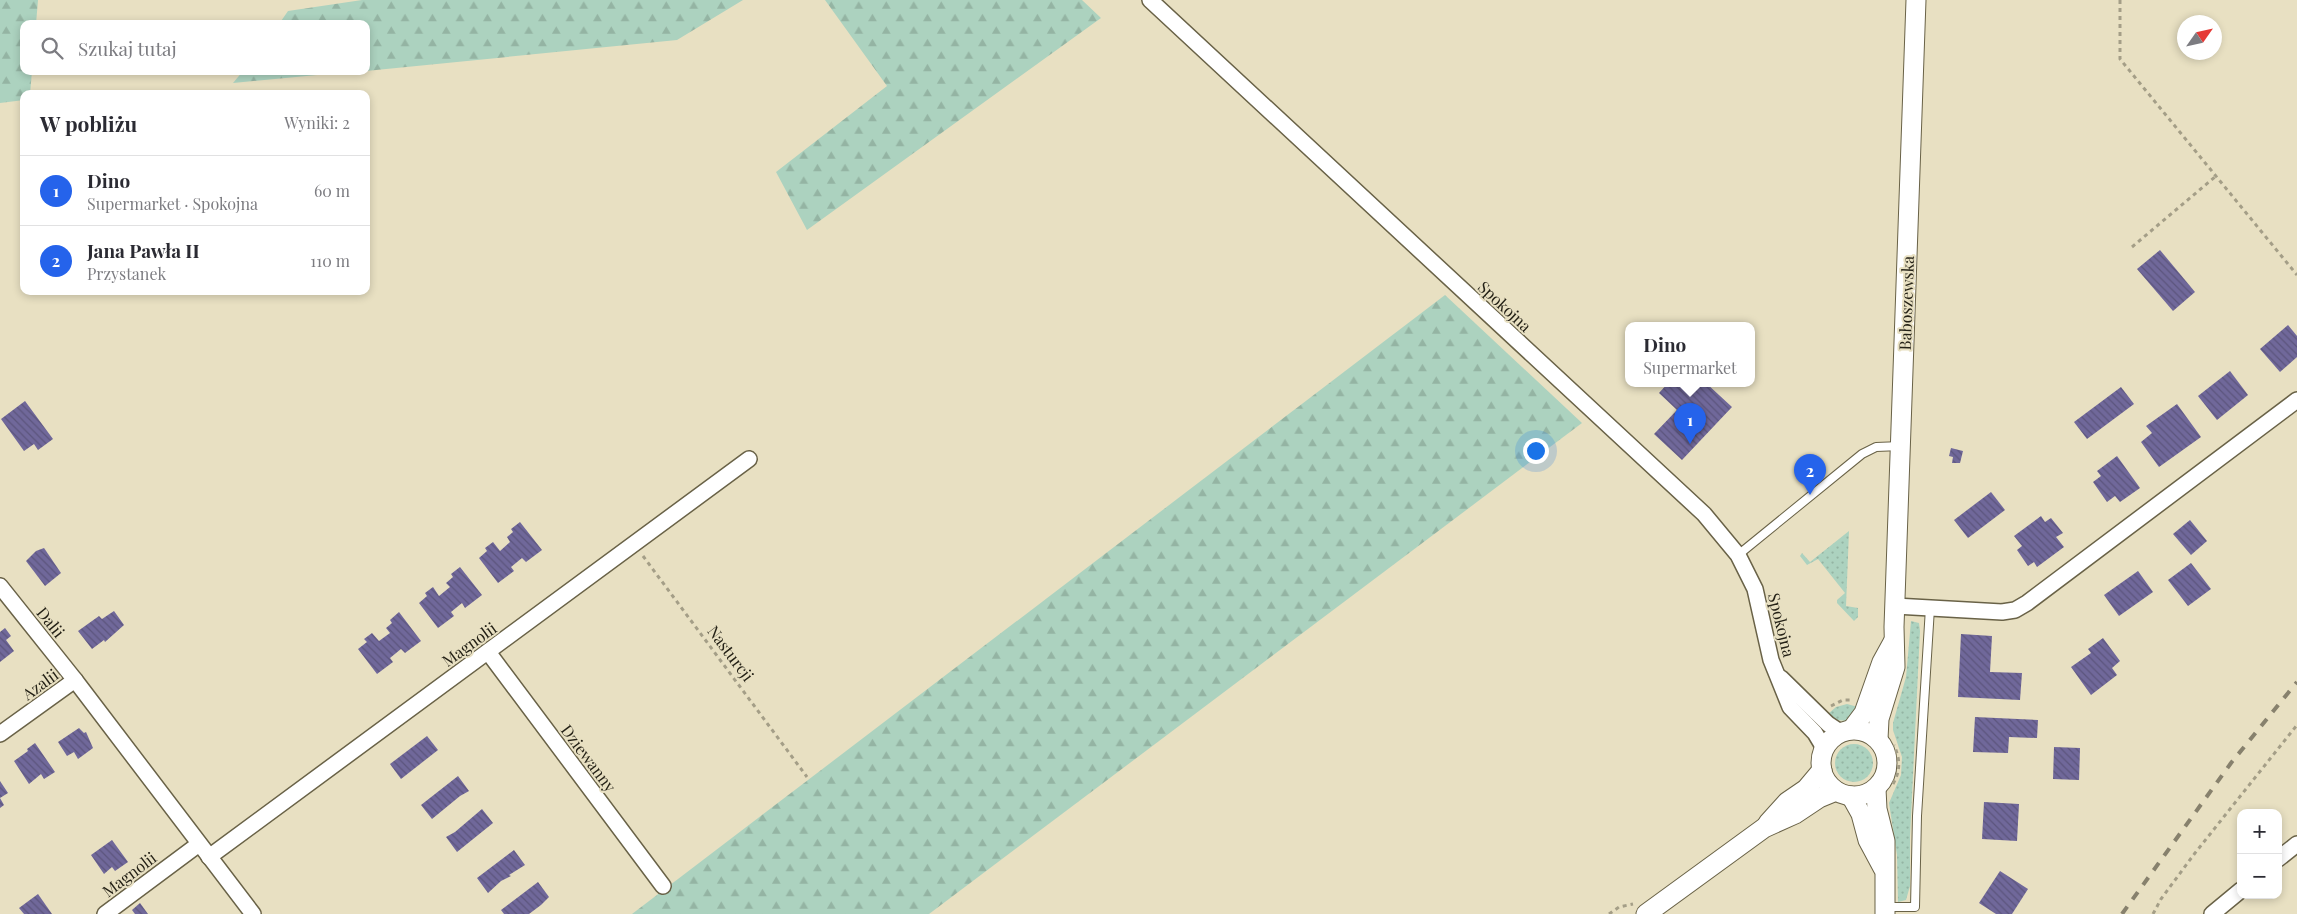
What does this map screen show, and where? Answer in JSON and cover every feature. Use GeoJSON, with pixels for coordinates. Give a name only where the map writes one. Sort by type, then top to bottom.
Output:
{"type":"FeatureCollection","features":[{"type":"Feature","properties":{"kind":"street","name":"Spokojna"},"geometry":{"type":"LineString","coordinates":[[1150,0],[1704,514],[1738,555],[1755,589],[1771,660],[1790,707],[1815,733],[1824,748]]}},
{"type":"Feature","properties":{"kind":"street","name":"Baboszewska"},"geometry":{"type":"LineString","coordinates":[[1878,739],[1879,719],[1895,667],[1895,606],[1916,0]]}},
{"type":"Feature","properties":{"kind":"street"},"geometry":{"type":"LineString","coordinates":[[1895,606],[2002,612],[2015,610],[2027,603],[2297,400]]}},
{"type":"Feature","properties":{"kind":"street","name":"Magnolii"},"geometry":{"type":"LineString","coordinates":[[209,857],[749,459]]}},
{"type":"Feature","properties":{"kind":"street","name":"Dalii"},"geometry":{"type":"LineString","coordinates":[[0,586],[75,680],[253,914]]}},
{"type":"Feature","properties":{"kind":"street","name":"Baboszewska"},"geometry":{"type":"LineString","coordinates":[[1846,731],[1860,720],[1867,706],[1882,662],[1894,641]]}},
{"type":"Feature","properties":{"kind":"street","name":"Dziewanny"},"geometry":{"type":"LineString","coordinates":[[488,652],[663,886]]}},
{"type":"Feature","properties":{"kind":"street","name":"Spokojna"},"geometry":{"type":"LineString","coordinates":[[1778,676],[1820,716],[1846,731]]}},
{"type":"Feature","properties":{"kind":"street","name":"Azalii"},"geometry":{"type":"LineString","coordinates":[[0,734],[75,680]]}},
{"type":"Feature","properties":{"kind":"street"},"geometry":{"type":"LineString","coordinates":[[1641,909],[1764,828],[1795,814],[1819,798],[1844,794],[1860,796],[1876,789],[1886,773],[1887,755],[1878,739],[1870,733],[1846,731],[1832,737],[1824,748],[1821,762],[1824,778],[1844,794],[1861,814],[1868,840],[1884,869]]}},
{"type":"Feature","properties":{"kind":"street"},"geometry":{"type":"LineString","coordinates":[[1764,828],[1787,802],[1810,785],[1822,770]]}},
{"type":"Feature","properties":{"kind":"street"},"geometry":{"type":"LineString","coordinates":[[1876,789],[1877,809],[1885,841],[1885,910]]}},
{"type":"Feature","properties":{"kind":"street","name":"Magnolii"},"geometry":{"type":"LineString","coordinates":[[104,914],[199,844]]}},
{"type":"Feature","properties":{"kind":"street"},"geometry":{"type":"LineString","coordinates":[[2282,856],[2297,844]]}},
{"type":"Feature","properties":{"kind":"street"},"geometry":{"type":"LineString","coordinates":[[2212,914],[2237,893]]}},
{"type":"Feature","properties":{"kind":"lane"},"geometry":{"type":"LineString","coordinates":[[1738,555],[1862,454],[1876,447],[1901,446]]}},
{"type":"Feature","properties":{"kind":"lane"},"geometry":{"type":"LineString","coordinates":[[1885,910],[1915,907],[1917,816],[1930,608]]}},
{"type":"Feature","properties":{"kind":"path"},"geometry":{"type":"LineString","coordinates":[[2120,0],[2120,59],[2297,275]]}},
{"type":"Feature","properties":{"kind":"path"},"geometry":{"type":"LineString","coordinates":[[2132,247],[2216,176]]}},
{"type":"Feature","properties":{"kind":"path","name":"Nasturcji"},"geometry":{"type":"LineString","coordinates":[[634,544],[808,777]]}},
{"type":"Feature","properties":{"kind":"path"},"geometry":{"type":"LineString","coordinates":[[1820,716],[1830,707],[1843,700],[1851,700],[1867,706]]}},
{"type":"Feature","properties":{"kind":"path"},"geometry":{"type":"LineString","coordinates":[[2153,914],[2161,899],[2195,853],[2297,725]]}},
{"type":"Feature","properties":{"kind":"path"},"geometry":{"type":"LineString","coordinates":[[1609,914],[1619,907],[1641,909]]}},
{"type":"Feature","properties":{"kind":"green space"},"geometry":{"type":"Polygon","coordinates":[[[0,0],[38,0],[36,20],[20,20],[20,75],[32,75],[30,90],[20,90],[20,100],[0,103],[0,0]]]}},
{"type":"Feature","properties":{"kind":"green space"},"geometry":{"type":"Polygon","coordinates":[[[362,0],[743,0],[677,40],[370,71],[370,20],[282,20],[288,11],[362,0]]]}},
{"type":"Feature","properties":{"kind":"green space"},"geometry":{"type":"Polygon","coordinates":[[[825,0],[1082,0],[1101,18],[807,230],[776,172],[887,86],[825,0]]]}},
{"type":"Feature","properties":{"kind":"green space"},"geometry":{"type":"Polygon","coordinates":[[[240,75],[317,75],[233,83],[240,75]]]}},
{"type":"Feature","properties":{"kind":"green space"},"geometry":{"type":"Polygon","coordinates":[[[1445,295],[1582,423],[929,914],[632,914],[1445,295]]]}},
{"type":"Feature","properties":{"kind":"green space"},"geometry":{"type":"Polygon","coordinates":[[[1849,531],[1846,606],[1858,608],[1858,617],[1854,621],[1837,603],[1837,600],[1845,593],[1818,559],[1807,565],[1800,556],[1802,553],[1810,562],[1849,531]]]}},
{"type":"Feature","properties":{"kind":"green space"},"geometry":{"type":"Polygon","coordinates":[[[1911,621],[1919,623],[1920,631],[1910,837],[1910,886],[1906,900],[1898,902],[1897,855],[1889,803],[1901,775],[1902,757],[1893,730],[1893,723],[1906,677],[1911,621]]]}},
{"type":"Feature","properties":{"kind":"green space"},"geometry":{"type":"Polygon","coordinates":[[[1847,704],[1858,707],[1848,721],[1837,720],[1828,714],[1836,707],[1847,704]]]}},
{"type":"Feature","properties":{"kind":"green space"},"geometry":{"type":"Polygon","coordinates":[[[1854,744],[1867,750],[1873,763],[1867,776],[1854,782],[1841,776],[1835,763],[1841,750],[1854,744]]]}},
{"type":"Feature","properties":{"kind":"building"},"geometry":{"type":"Polygon","coordinates":[[[2160,250],[2195,292],[2173,311],[2137,269],[2160,250]]]}},
{"type":"Feature","properties":{"kind":"building"},"geometry":{"type":"Polygon","coordinates":[[[2288,325],[2297,336],[2297,357],[2280,372],[2260,349],[2288,325]]]}},
{"type":"Feature","properties":{"kind":"building"},"geometry":{"type":"Polygon","coordinates":[[[2230,371],[2248,395],[2217,420],[2198,396],[2230,371]]]}},
{"type":"Feature","properties":{"kind":"building"},"geometry":{"type":"Polygon","coordinates":[[[1664,387],[1710,387],[1732,407],[1682,460],[1654,434],[1677,410],[1659,393],[1664,387]]]}},
{"type":"Feature","properties":{"kind":"building"},"geometry":{"type":"Polygon","coordinates":[[[2121,387],[2134,404],[2087,439],[2074,422],[2121,387]]]}},
{"type":"Feature","properties":{"kind":"building"},"geometry":{"type":"Polygon","coordinates":[[[25,401],[53,439],[38,450],[34,444],[24,451],[1,419],[25,401]]]}},
{"type":"Feature","properties":{"kind":"building"},"geometry":{"type":"Polygon","coordinates":[[[2177,404],[2201,437],[2159,467],[2141,442],[2152,433],[2146,426],[2177,404]]]}},
{"type":"Feature","properties":{"kind":"building"},"geometry":{"type":"Polygon","coordinates":[[[1951,448],[1963,451],[1960,463],[1952,463],[1953,457],[1949,456],[1951,448]]]}},
{"type":"Feature","properties":{"kind":"building"},"geometry":{"type":"Polygon","coordinates":[[[2117,456],[2140,488],[2120,502],[2115,496],[2107,502],[2093,482],[2101,476],[2097,471],[2117,456]]]}},
{"type":"Feature","properties":{"kind":"building"},"geometry":{"type":"Polygon","coordinates":[[[1991,492],[2005,510],[1968,538],[1954,520],[1991,492]]]}},
{"type":"Feature","properties":{"kind":"building"},"geometry":{"type":"Polygon","coordinates":[[[2041,516],[2045,522],[2051,518],[2063,533],[2056,537],[2064,547],[2037,567],[2034,562],[2028,566],[2017,550],[2022,546],[2014,536],[2041,516]]]}},
{"type":"Feature","properties":{"kind":"building"},"geometry":{"type":"Polygon","coordinates":[[[2190,520],[2207,541],[2191,555],[2173,534],[2190,520]]]}},
{"type":"Feature","properties":{"kind":"building"},"geometry":{"type":"Polygon","coordinates":[[[520,522],[542,550],[526,562],[522,558],[511,567],[514,571],[498,583],[479,558],[487,551],[485,548],[493,542],[500,551],[510,542],[507,537],[513,532],[511,529],[520,522]]]}},
{"type":"Feature","properties":{"kind":"building"},"geometry":{"type":"Polygon","coordinates":[[[44,548],[61,573],[45,586],[26,561],[36,551],[44,548]]]}},
{"type":"Feature","properties":{"kind":"building"},"geometry":{"type":"Polygon","coordinates":[[[2191,563],[2211,589],[2188,606],[2168,580],[2191,563]]]}},
{"type":"Feature","properties":{"kind":"building"},"geometry":{"type":"Polygon","coordinates":[[[460,567],[482,595],[465,608],[462,603],[451,612],[454,616],[438,628],[419,603],[427,596],[425,593],[433,587],[439,596],[450,587],[446,583],[453,577],[451,574],[460,567]]]}},
{"type":"Feature","properties":{"kind":"building"},"geometry":{"type":"Polygon","coordinates":[[[2138,571],[2153,592],[2119,616],[2104,595],[2138,571]]]}},
{"type":"Feature","properties":{"kind":"building"},"geometry":{"type":"Polygon","coordinates":[[[114,611],[124,625],[105,642],[104,640],[92,649],[78,631],[99,616],[102,619],[114,611]]]}},
{"type":"Feature","properties":{"kind":"building"},"geometry":{"type":"Polygon","coordinates":[[[399,612],[421,641],[405,653],[401,649],[390,658],[393,662],[377,674],[358,649],[367,642],[364,639],[372,633],[379,641],[390,633],[386,628],[392,623],[390,620],[399,612]]]}},
{"type":"Feature","properties":{"kind":"building"},"geometry":{"type":"Polygon","coordinates":[[[5,628],[11,636],[6,640],[14,651],[0,662],[0,632],[5,628]]]}},
{"type":"Feature","properties":{"kind":"building"},"geometry":{"type":"Polygon","coordinates":[[[1961,634],[1992,636],[1990,672],[2022,673],[2020,700],[1958,697],[1961,634]]]}},
{"type":"Feature","properties":{"kind":"building"},"geometry":{"type":"Polygon","coordinates":[[[2103,638],[2120,661],[2112,668],[2117,675],[2091,695],[2071,667],[2091,653],[2088,649],[2103,638]]]}},
{"type":"Feature","properties":{"kind":"building"},"geometry":{"type":"Polygon","coordinates":[[[1975,717],[2038,720],[2037,738],[2009,737],[2008,753],[1973,752],[1975,717]]]}},
{"type":"Feature","properties":{"kind":"building"},"geometry":{"type":"Polygon","coordinates":[[[79,728],[84,733],[86,732],[93,748],[78,759],[74,752],[67,756],[58,742],[79,728]]]}},
{"type":"Feature","properties":{"kind":"building"},"geometry":{"type":"Polygon","coordinates":[[[427,736],[438,750],[401,779],[390,764],[427,736]]]}},
{"type":"Feature","properties":{"kind":"building"},"geometry":{"type":"Polygon","coordinates":[[[35,743],[55,772],[44,779],[41,774],[29,784],[14,761],[28,751],[27,749],[35,743]]]}},
{"type":"Feature","properties":{"kind":"building"},"geometry":{"type":"Polygon","coordinates":[[[2054,747],[2080,748],[2079,780],[2053,779],[2054,747]]]}},
{"type":"Feature","properties":{"kind":"building"},"geometry":{"type":"Polygon","coordinates":[[[458,776],[469,791],[432,819],[421,805],[458,776]]]}},
{"type":"Feature","properties":{"kind":"building"},"geometry":{"type":"Polygon","coordinates":[[[0,781],[8,793],[0,798],[0,781]]]}},
{"type":"Feature","properties":{"kind":"building"},"geometry":{"type":"Polygon","coordinates":[[[0,798],[4,805],[0,808],[0,798]]]}},
{"type":"Feature","properties":{"kind":"building"},"geometry":{"type":"Polygon","coordinates":[[[1984,802],[2019,804],[2017,841],[1982,839],[1984,802]]]}},
{"type":"Feature","properties":{"kind":"building"},"geometry":{"type":"Polygon","coordinates":[[[482,809],[493,823],[457,852],[446,837],[455,832],[482,809]]]}},
{"type":"Feature","properties":{"kind":"building"},"geometry":{"type":"Polygon","coordinates":[[[112,840],[128,862],[115,871],[112,867],[104,874],[91,855],[112,840]]]}},
{"type":"Feature","properties":{"kind":"building"},"geometry":{"type":"Polygon","coordinates":[[[514,850],[525,865],[501,881],[488,893],[477,878],[514,850]]]}},
{"type":"Feature","properties":{"kind":"building"},"geometry":{"type":"Polygon","coordinates":[[[2000,871],[2028,889],[2012,914],[1996,914],[1979,903],[2000,871]]]}},
{"type":"Feature","properties":{"kind":"building"},"geometry":{"type":"Polygon","coordinates":[[[538,882],[549,897],[541,905],[529,914],[504,914],[501,910],[538,882]]]}},
{"type":"Feature","properties":{"kind":"building"},"geometry":{"type":"Polygon","coordinates":[[[38,894],[52,914],[24,914],[19,908],[38,894]]]}},
{"type":"Feature","properties":{"kind":"building"},"geometry":{"type":"Polygon","coordinates":[[[140,903],[148,914],[135,914],[132,910],[140,903]]]}},
{"type":"Feature","properties":{"kind":"railway"},"geometry":{"type":"LineString","coordinates":[[2122,914],[2231,763],[2297,682]]}},
{"type":"Feature","properties":{"kind":"place","name":"Dino"},"geometry":{"type":"Point","coordinates":[1690,444]}},
{"type":"Feature","properties":{"kind":"place","name":"Jana Pawła II"},"geometry":{"type":"Point","coordinates":[1810,495]}}]}
